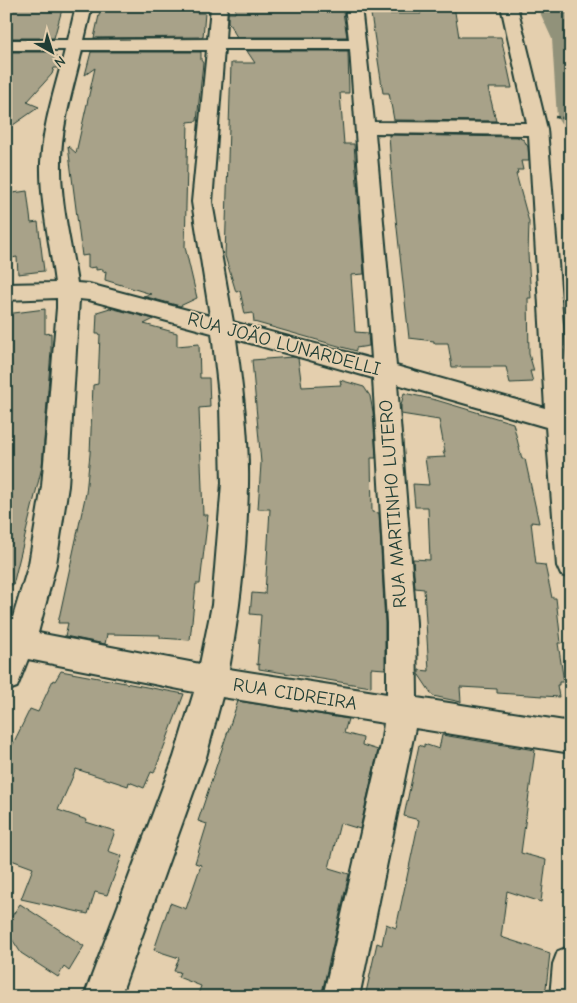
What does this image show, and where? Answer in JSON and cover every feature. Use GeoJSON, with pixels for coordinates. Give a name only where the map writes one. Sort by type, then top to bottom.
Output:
{"type":"FeatureCollection","features":[{"type":"Feature","properties":{"kind":"street"},"geometry":{"type":"LineString","coordinates":[[6,677],[21,644],[45,549],[54,501],[60,448],[67,290],[50,186],[51,160],[55,129],[84,6]]}},
{"type":"Feature","properties":{"kind":"street"},"geometry":{"type":"LineString","coordinates":[[102,997],[190,757],[212,681],[226,606],[235,482],[232,405],[221,312],[202,202],[219,6]]}},
{"type":"Feature","properties":{"kind":"street","name":"RUA MARTINHO LUTERO"},"geometry":{"type":"LineString","coordinates":[[341,997],[397,746],[402,710],[402,638],[384,370],[358,44],[353,6]]}},
{"type":"Feature","properties":{"kind":"street"},"geometry":{"type":"LineString","coordinates":[[509,6],[544,123],[550,286],[558,421],[571,566]]}},
{"type":"Feature","properties":{"kind":"street"},"geometry":{"type":"LineString","coordinates":[[6,45],[358,44]]}},
{"type":"Feature","properties":{"kind":"street"},"geometry":{"type":"LineString","coordinates":[[365,127],[544,123]]}},
{"type":"Feature","properties":{"kind":"street","name":"RUA JOÃO LUNARDELLI"},"geometry":{"type":"LineString","coordinates":[[6,292],[67,290],[89,292],[222,326],[248,336],[384,370],[558,421]]}},
{"type":"Feature","properties":{"kind":"street"},"geometry":{"type":"LineString","coordinates":[[558,421],[571,444]]}},
{"type":"Feature","properties":{"kind":"street","name":"RUA CIDREIRA"},"geometry":{"type":"LineString","coordinates":[[21,644],[212,681],[571,738]]}},
{"type":"Feature","properties":{"kind":"street"},"geometry":{"type":"LineString","coordinates":[[568,997],[571,964]]}},
{"type":"Feature","properties":{"kind":"path"},"geometry":{"type":"LineString","coordinates":[[544,123],[571,119]]}},
{"type":"Feature","properties":{"kind":"building"},"geometry":{"type":"Polygon","coordinates":[[[6,6],[63,6],[54,38],[6,38],[6,6]]]}},
{"type":"Feature","properties":{"kind":"building"},"geometry":{"type":"Polygon","coordinates":[[[101,6],[198,6],[197,13],[205,13],[203,37],[94,38],[101,6]]]}},
{"type":"Feature","properties":{"kind":"building"},"geometry":{"type":"Polygon","coordinates":[[[236,6],[342,6],[347,37],[237,37],[228,22],[228,13],[235,13],[236,6]]]}},
{"type":"Feature","properties":{"kind":"building"},"geometry":{"type":"Polygon","coordinates":[[[419,6],[454,6],[459,37],[501,37],[512,88],[488,88],[496,121],[394,120],[389,93],[383,93],[371,14],[421,14],[419,6]]]}},
{"type":"Feature","properties":{"kind":"building"},"geometry":{"type":"Polygon","coordinates":[[[247,51],[348,51],[349,93],[340,93],[344,144],[354,144],[364,274],[351,275],[355,332],[368,333],[369,346],[356,348],[356,351],[254,322],[253,313],[245,314],[240,291],[236,292],[225,256],[231,63],[255,63],[247,51]]]}},
{"type":"Feature","properties":{"kind":"building"},"geometry":{"type":"Polygon","coordinates":[[[6,52],[52,52],[60,61],[58,68],[54,68],[52,74],[27,102],[39,107],[6,130],[6,52]]]}},
{"type":"Feature","properties":{"kind":"building"},"geometry":{"type":"Polygon","coordinates":[[[91,52],[201,52],[203,63],[197,121],[188,122],[185,247],[197,298],[180,306],[143,296],[151,294],[105,280],[106,271],[103,272],[103,269],[96,270],[96,267],[88,268],[88,255],[82,256],[68,146],[76,153],[95,68],[85,75],[91,52]]]}},
{"type":"Feature","properties":{"kind":"building"},"geometry":{"type":"Polygon","coordinates":[[[389,135],[517,137],[524,140],[528,147],[529,161],[521,161],[523,170],[517,170],[518,173],[516,174],[529,222],[528,254],[531,298],[528,298],[529,354],[534,371],[530,371],[533,382],[510,383],[506,367],[452,367],[448,343],[434,343],[434,341],[409,338],[392,182],[389,135]]]}},
{"type":"Feature","properties":{"kind":"building"},"geometry":{"type":"Polygon","coordinates":[[[27,191],[31,223],[38,222],[44,271],[18,274],[17,257],[6,259],[6,194],[27,191]]]}},
{"type":"Feature","properties":{"kind":"building"},"geometry":{"type":"Polygon","coordinates":[[[110,308],[154,319],[144,324],[177,333],[177,346],[199,344],[200,378],[209,378],[210,407],[199,408],[203,515],[208,515],[200,584],[196,584],[190,640],[160,638],[160,635],[107,634],[105,644],[65,636],[68,623],[58,623],[86,493],[93,385],[98,384],[100,334],[96,334],[97,312],[110,308]]]}},
{"type":"Feature","properties":{"kind":"building"},"geometry":{"type":"Polygon","coordinates":[[[45,309],[45,334],[51,333],[51,351],[42,467],[13,585],[6,584],[6,314],[45,309]]]}},
{"type":"Feature","properties":{"kind":"building"},"geometry":{"type":"Polygon","coordinates":[[[298,358],[302,387],[341,385],[340,380],[364,387],[370,396],[376,458],[371,458],[372,512],[379,513],[385,623],[385,669],[371,668],[371,687],[259,669],[259,664],[257,665],[261,615],[250,614],[252,593],[265,594],[270,509],[258,509],[261,463],[252,360],[298,358]]]}},
{"type":"Feature","properties":{"kind":"building"},"geometry":{"type":"Polygon","coordinates":[[[404,393],[436,400],[513,423],[522,459],[525,459],[539,523],[531,522],[536,564],[545,565],[552,598],[556,598],[561,643],[558,643],[564,682],[559,682],[559,685],[557,685],[559,697],[497,693],[497,689],[460,687],[461,702],[433,696],[419,675],[419,670],[429,671],[424,589],[415,588],[413,559],[430,560],[428,507],[415,507],[413,484],[429,485],[425,458],[445,457],[443,452],[445,452],[439,420],[401,414],[404,393]]]}},
{"type":"Feature","properties":{"kind":"building"},"geometry":{"type":"Polygon","coordinates":[[[61,671],[184,694],[154,773],[151,772],[144,788],[129,782],[128,786],[76,769],[58,810],[87,820],[86,822],[115,831],[108,851],[122,856],[107,895],[95,892],[88,914],[21,899],[33,868],[6,858],[6,747],[11,748],[30,709],[38,712],[53,680],[55,681],[61,671]]]}},
{"type":"Feature","properties":{"kind":"building"},"geometry":{"type":"Polygon","coordinates":[[[238,701],[348,719],[344,733],[363,738],[362,745],[378,750],[360,829],[340,823],[329,868],[349,874],[321,997],[197,997],[201,986],[178,977],[180,972],[174,971],[179,958],[154,950],[170,903],[186,909],[201,865],[195,863],[207,824],[198,821],[238,701]]]}},
{"type":"Feature","properties":{"kind":"building"},"geometry":{"type":"Polygon","coordinates":[[[442,735],[535,750],[521,853],[546,860],[541,902],[507,891],[501,937],[550,953],[545,997],[365,997],[377,943],[382,945],[386,924],[396,928],[407,877],[419,820],[404,816],[419,745],[424,747],[424,744],[439,749],[442,735]]]}},
{"type":"Feature","properties":{"kind":"building"},"geometry":{"type":"Polygon","coordinates":[[[20,904],[84,946],[69,971],[64,967],[58,977],[21,953],[6,930],[6,925],[20,904]]]}},
{"type":"Feature","properties":{"kind":"waterway"},"geometry":{"type":"LineString","coordinates":[[550,6],[565,39],[571,118]]}}]}
